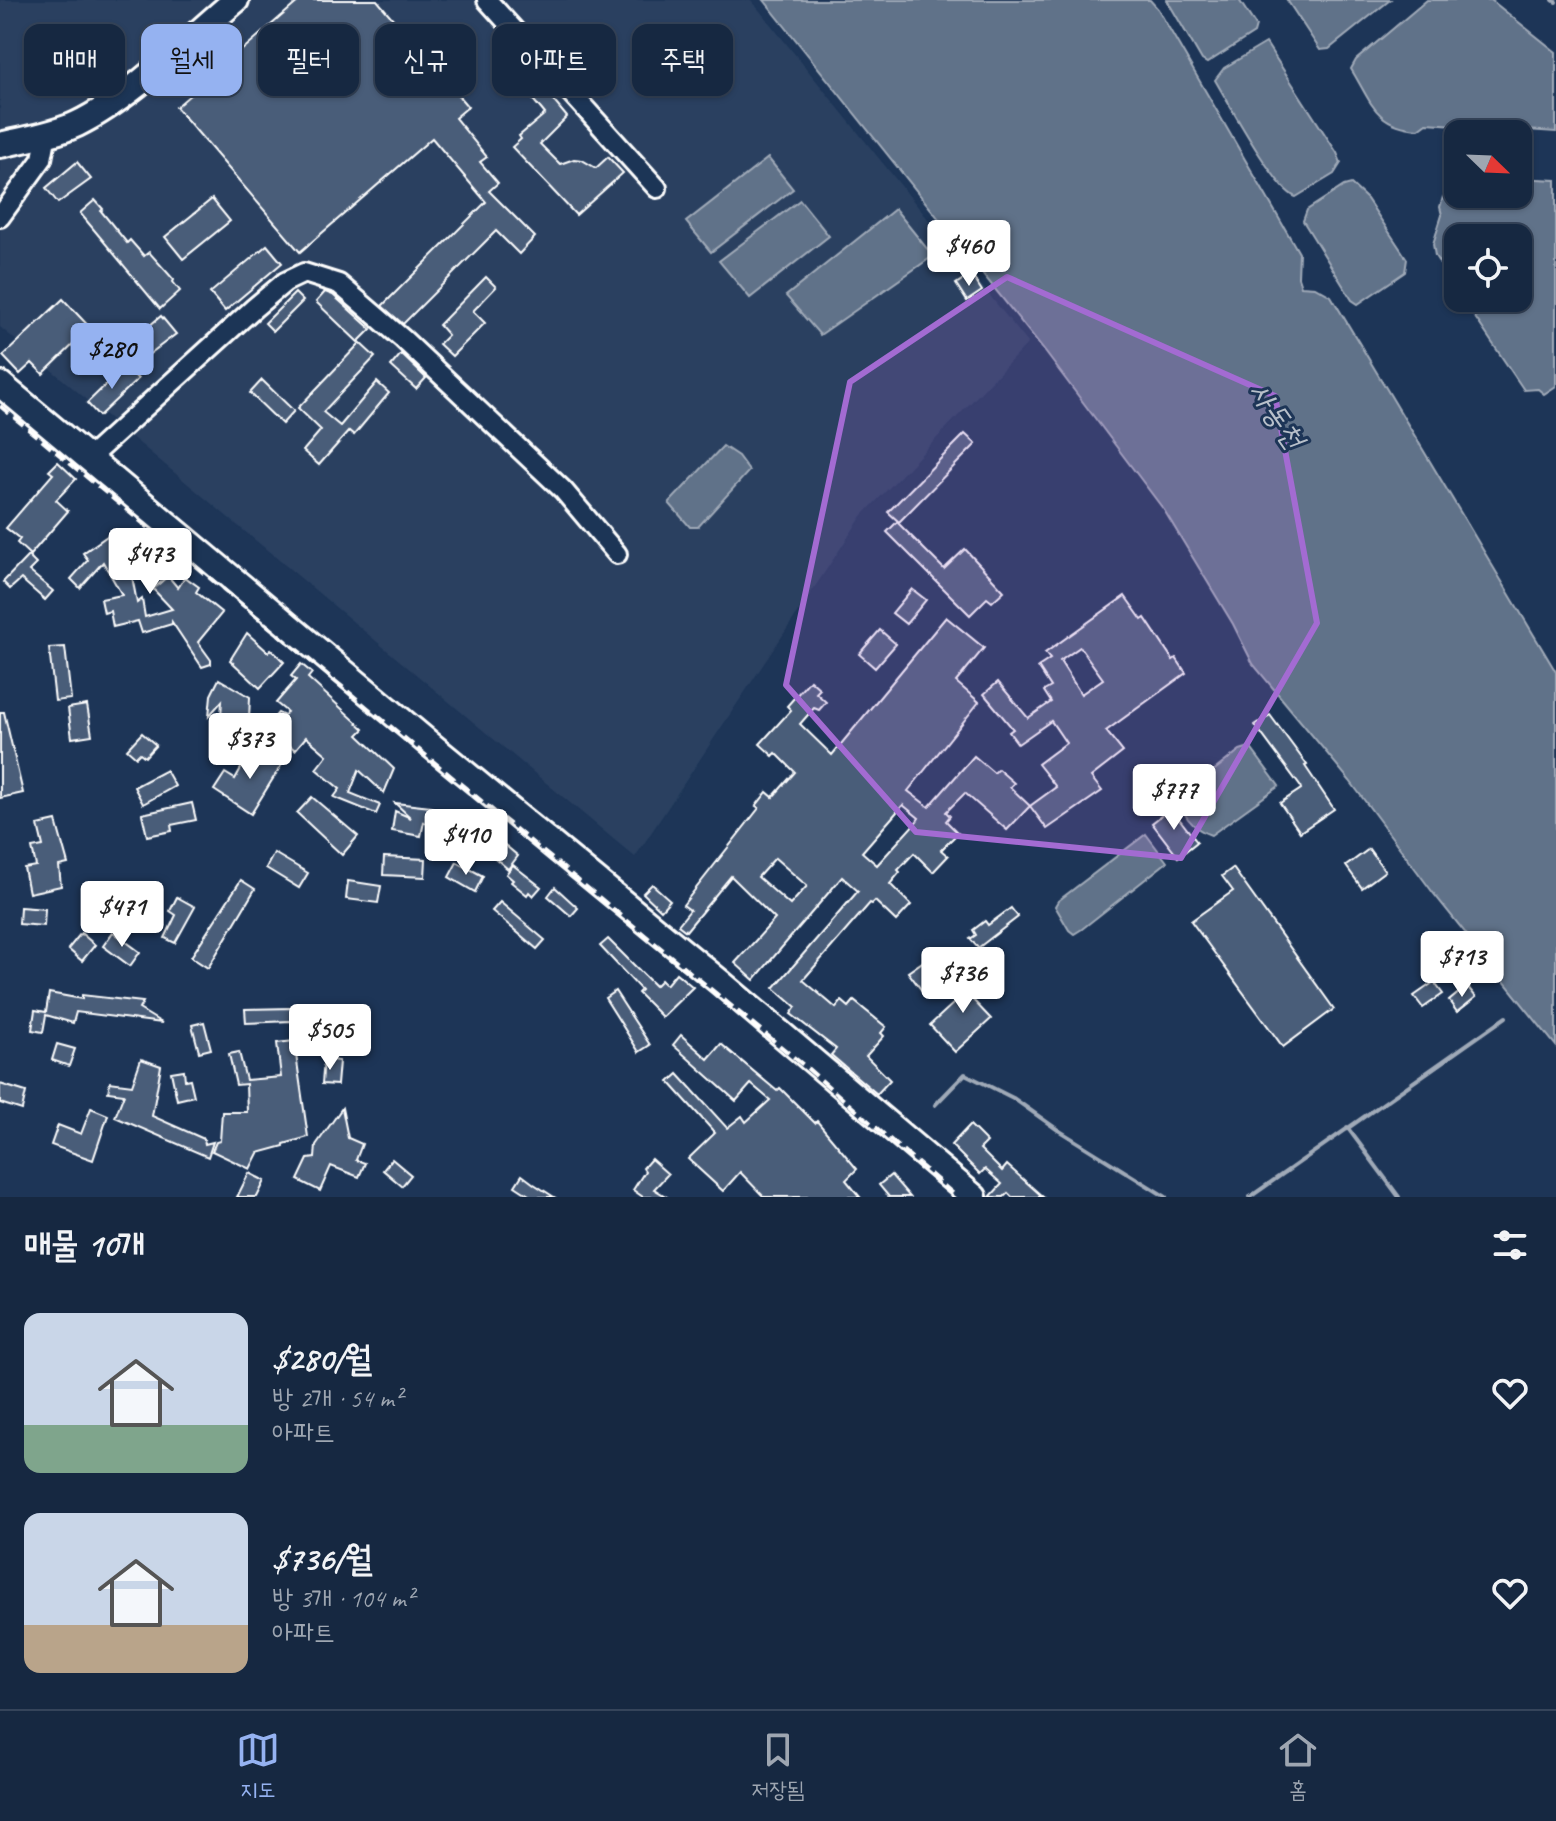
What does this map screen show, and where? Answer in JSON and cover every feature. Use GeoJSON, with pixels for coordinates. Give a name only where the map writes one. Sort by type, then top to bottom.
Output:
{"type":"FeatureCollection","features":[{"type":"Feature","properties":{"kind":"main road"},"geometry":{"type":"LineString","coordinates":[[0,145],[73,126],[117,100],[236,0]]}},
{"type":"Feature","properties":{"kind":"main road"},"geometry":{"type":"LineString","coordinates":[[0,384],[443,755],[743,1001],[974,1197]]}},
{"type":"Feature","properties":{"kind":"street"},"geometry":{"type":"LineString","coordinates":[[487,0],[657,188]]}},
{"type":"Feature","properties":{"kind":"street"},"geometry":{"type":"LineString","coordinates":[[0,217],[42,159],[47,133]]}},
{"type":"Feature","properties":{"kind":"street"},"geometry":{"type":"LineString","coordinates":[[90,457],[264,299],[285,282],[304,273],[339,284],[403,339],[563,490],[617,554]]}},
{"type":"Feature","properties":{"kind":"highlighted area"},"geometry":{"type":"Polygon","coordinates":[[[1007,277],[1275,396],[1317,623],[1181,858],[916,832],[786,685],[850,382],[1007,277]]]}},
{"type":"Feature","properties":{"kind":"shaded area"},"geometry":{"type":"Polygon","coordinates":[[[0,0],[751,0],[1028,343],[862,516],[635,857],[0,327],[0,0]]]}},
{"type":"Feature","properties":{"kind":"water","name":"사동천"},"geometry":{"type":"Polygon","coordinates":[[[764,0],[1150,0],[1158,9],[1299,253],[1298,277],[1301,286],[1315,287],[1331,296],[1556,672],[1556,1046],[1434,894],[1350,781],[1253,664],[1233,624],[1164,510],[1046,353],[764,0]]]}},
{"type":"Feature","properties":{"kind":"water"},"geometry":{"type":"Polygon","coordinates":[[[1167,0],[1239,0],[1256,26],[1254,33],[1207,63],[1202,60],[1167,0]]]}},
{"type":"Feature","properties":{"kind":"water"},"geometry":{"type":"Polygon","coordinates":[[[1287,0],[1390,0],[1329,49],[1320,50],[1287,0]]]}},
{"type":"Feature","properties":{"kind":"water"},"geometry":{"type":"Polygon","coordinates":[[[1427,0],[1491,0],[1556,52],[1556,132],[1532,130],[1532,120],[1444,120],[1444,124],[1427,123],[1419,129],[1404,127],[1376,111],[1351,69],[1356,60],[1427,0]]]}},
{"type":"Feature","properties":{"kind":"water"},"geometry":{"type":"Polygon","coordinates":[[[1266,43],[1341,163],[1334,174],[1296,197],[1287,191],[1265,163],[1215,80],[1224,68],[1266,43]]]}},
{"type":"Feature","properties":{"kind":"water"},"geometry":{"type":"Polygon","coordinates":[[[768,158],[793,189],[711,252],[686,222],[768,158]]]}},
{"type":"Feature","properties":{"kind":"water"},"geometry":{"type":"Polygon","coordinates":[[[1532,179],[1556,180],[1556,386],[1544,394],[1538,389],[1524,390],[1471,312],[1532,312],[1532,224],[1444,224],[1444,270],[1435,256],[1433,244],[1442,215],[1440,207],[1443,197],[1444,208],[1532,208],[1532,179]]]}},
{"type":"Feature","properties":{"kind":"water"},"geometry":{"type":"Polygon","coordinates":[[[1351,184],[1367,199],[1407,259],[1405,272],[1358,304],[1352,300],[1303,221],[1307,210],[1351,184]]]}},
{"type":"Feature","properties":{"kind":"water"},"geometry":{"type":"Polygon","coordinates":[[[800,200],[829,236],[750,298],[719,261],[800,200]]]}},
{"type":"Feature","properties":{"kind":"water"},"geometry":{"type":"Polygon","coordinates":[[[895,209],[933,256],[820,335],[786,296],[895,209]]]}},
{"type":"Feature","properties":{"kind":"water"},"geometry":{"type":"Polygon","coordinates":[[[723,446],[738,456],[749,471],[698,527],[690,527],[669,503],[723,446]]]}},
{"type":"Feature","properties":{"kind":"water"},"geometry":{"type":"Polygon","coordinates":[[[1250,747],[1279,786],[1211,835],[1193,824],[1184,813],[1184,794],[1240,750],[1250,747]]]}},
{"type":"Feature","properties":{"kind":"water"},"geometry":{"type":"Polygon","coordinates":[[[1146,834],[1167,862],[1074,934],[1055,906],[1058,901],[1146,834]]]}},
{"type":"Feature","properties":{"kind":"building"},"geometry":{"type":"Polygon","coordinates":[[[300,0],[377,0],[397,24],[375,24],[375,96],[459,96],[468,107],[455,118],[487,157],[480,162],[498,183],[489,191],[535,237],[519,254],[496,231],[403,324],[382,306],[486,202],[432,138],[300,252],[176,107],[189,96],[242,96],[242,50],[258,36],[258,96],[359,96],[359,24],[272,24],[300,0]]]}},
{"type":"Feature","properties":{"kind":"building"},"geometry":{"type":"Polygon","coordinates":[[[530,96],[549,96],[567,117],[540,144],[560,164],[574,159],[596,168],[608,157],[623,173],[576,215],[512,147],[521,139],[519,136],[545,114],[530,96]]]}},
{"type":"Feature","properties":{"kind":"building"},"geometry":{"type":"Polygon","coordinates":[[[77,162],[91,179],[58,203],[46,188],[77,162]]]}},
{"type":"Feature","properties":{"kind":"building"},"geometry":{"type":"Polygon","coordinates":[[[212,199],[230,221],[183,259],[165,237],[212,199]]]}},
{"type":"Feature","properties":{"kind":"building"},"geometry":{"type":"Polygon","coordinates":[[[95,200],[127,243],[130,240],[144,256],[149,252],[174,280],[180,291],[160,309],[80,213],[95,200]]]}},
{"type":"Feature","properties":{"kind":"building"},"geometry":{"type":"Polygon","coordinates":[[[267,245],[282,263],[225,311],[210,293],[267,245]]]}},
{"type":"Feature","properties":{"kind":"building"},"geometry":{"type":"Polygon","coordinates":[[[971,274],[982,291],[967,301],[956,284],[971,274]]]}},
{"type":"Feature","properties":{"kind":"building"},"geometry":{"type":"Polygon","coordinates":[[[486,277],[496,287],[473,311],[485,323],[452,356],[439,344],[448,335],[439,325],[486,277]]]}},
{"type":"Feature","properties":{"kind":"building"},"geometry":{"type":"Polygon","coordinates":[[[325,292],[333,295],[371,329],[358,342],[316,302],[325,292]]]}},
{"type":"Feature","properties":{"kind":"building"},"geometry":{"type":"Polygon","coordinates":[[[295,293],[303,301],[273,331],[265,323],[295,293]]]}},
{"type":"Feature","properties":{"kind":"building"},"geometry":{"type":"Polygon","coordinates":[[[63,299],[97,335],[88,344],[81,337],[43,374],[32,363],[20,374],[3,356],[63,299]]]}},
{"type":"Feature","properties":{"kind":"building"},"geometry":{"type":"Polygon","coordinates":[[[161,316],[176,334],[131,368],[117,354],[151,329],[149,326],[161,316]]]}},
{"type":"Feature","properties":{"kind":"building"},"geometry":{"type":"Polygon","coordinates":[[[360,343],[375,357],[323,412],[340,426],[377,382],[389,393],[354,435],[349,431],[319,465],[303,451],[321,430],[298,408],[360,343]]]}},
{"type":"Feature","properties":{"kind":"building"},"geometry":{"type":"Polygon","coordinates":[[[401,354],[426,378],[416,389],[391,366],[401,354]]]}},
{"type":"Feature","properties":{"kind":"building"},"geometry":{"type":"Polygon","coordinates":[[[125,366],[138,379],[99,416],[87,403],[125,366]]]}},
{"type":"Feature","properties":{"kind":"building"},"geometry":{"type":"Polygon","coordinates":[[[262,380],[294,411],[282,424],[250,393],[262,380]]]}},
{"type":"Feature","properties":{"kind":"building"},"geometry":{"type":"Polygon","coordinates":[[[965,434],[976,444],[899,522],[888,512],[965,434]]]}},
{"type":"Feature","properties":{"kind":"building"},"geometry":{"type":"Polygon","coordinates":[[[58,462],[76,479],[56,500],[68,511],[30,555],[17,543],[20,539],[6,528],[53,474],[49,471],[58,462]]]}},
{"type":"Feature","properties":{"kind":"building"},"geometry":{"type":"Polygon","coordinates":[[[897,522],[944,569],[965,549],[1004,591],[992,602],[987,598],[970,615],[887,532],[897,522]]]}},
{"type":"Feature","properties":{"kind":"building"},"geometry":{"type":"Polygon","coordinates":[[[113,532],[127,551],[139,544],[151,562],[131,571],[137,603],[142,599],[145,617],[172,609],[153,589],[168,576],[178,588],[185,577],[199,587],[196,592],[222,613],[198,642],[211,664],[202,667],[172,622],[142,633],[138,621],[113,627],[110,611],[104,613],[101,599],[122,595],[103,562],[80,588],[71,579],[88,560],[83,553],[113,532]]]}},
{"type":"Feature","properties":{"kind":"building"},"geometry":{"type":"Polygon","coordinates":[[[28,556],[36,564],[29,571],[53,591],[45,600],[21,579],[10,589],[3,582],[28,556]]]}},
{"type":"Feature","properties":{"kind":"building"},"geometry":{"type":"Polygon","coordinates":[[[912,589],[926,600],[906,624],[892,613],[912,589]]]}},
{"type":"Feature","properties":{"kind":"building"},"geometry":{"type":"Polygon","coordinates":[[[1125,596],[1186,673],[1106,731],[1123,752],[1091,777],[1102,791],[1047,829],[1030,806],[1056,787],[1038,764],[1066,743],[1051,721],[1018,744],[1009,732],[1013,729],[984,694],[998,682],[1028,718],[1051,702],[1044,691],[1051,687],[1038,667],[1050,659],[1045,653],[1125,596]],[[1080,647],[1060,661],[1081,694],[1103,679],[1080,647]]]}},
{"type":"Feature","properties":{"kind":"building"},"geometry":{"type":"Polygon","coordinates":[[[946,617],[984,648],[956,682],[979,702],[908,791],[929,807],[974,756],[994,773],[998,769],[1014,783],[1010,787],[1030,806],[1007,830],[965,793],[946,812],[950,816],[946,821],[958,833],[941,850],[948,856],[933,872],[914,853],[890,884],[911,905],[896,921],[875,901],[870,903],[803,980],[836,1008],[842,1001],[849,1007],[854,1001],[886,1027],[881,1033],[884,1036],[866,1056],[890,1080],[877,1094],[831,1055],[836,1049],[791,1014],[796,1007],[774,988],[858,891],[842,877],[754,980],[735,963],[775,919],[731,876],[686,931],[678,925],[690,910],[683,905],[759,808],[756,806],[767,792],[773,797],[795,772],[776,753],[773,756],[760,744],[791,710],[787,706],[810,680],[820,689],[816,693],[826,702],[819,710],[814,708],[800,724],[832,755],[946,617]],[[903,805],[862,852],[877,865],[919,818],[903,805]],[[775,858],[758,877],[790,905],[807,886],[775,858]]]}},
{"type":"Feature","properties":{"kind":"building"},"geometry":{"type":"Polygon","coordinates":[[[880,630],[896,644],[875,668],[859,654],[880,630]]]}},
{"type":"Feature","properties":{"kind":"building"},"geometry":{"type":"Polygon","coordinates":[[[247,633],[284,662],[260,688],[230,660],[247,633]]]}},
{"type":"Feature","properties":{"kind":"building"},"geometry":{"type":"Polygon","coordinates":[[[65,647],[71,699],[55,701],[49,648],[65,647]]]}},
{"type":"Feature","properties":{"kind":"building"},"geometry":{"type":"Polygon","coordinates":[[[301,664],[312,673],[308,678],[364,729],[358,735],[394,769],[384,793],[359,770],[350,793],[380,805],[376,814],[334,797],[340,789],[316,769],[327,755],[306,737],[295,750],[267,726],[278,713],[284,716],[287,712],[276,703],[296,680],[291,676],[301,664]]]}},
{"type":"Feature","properties":{"kind":"building"},"geometry":{"type":"Polygon","coordinates":[[[219,679],[250,697],[249,719],[221,717],[222,701],[209,716],[211,695],[219,679]]]}},
{"type":"Feature","properties":{"kind":"building"},"geometry":{"type":"Polygon","coordinates":[[[87,705],[92,735],[72,738],[68,708],[87,705]]]}},
{"type":"Feature","properties":{"kind":"building"},"geometry":{"type":"Polygon","coordinates":[[[0,712],[4,712],[23,793],[0,798],[0,712]]]}},
{"type":"Feature","properties":{"kind":"building"},"geometry":{"type":"Polygon","coordinates":[[[1270,715],[1307,765],[1334,809],[1300,832],[1280,803],[1301,789],[1300,786],[1255,725],[1270,715]]]}},
{"type":"Feature","properties":{"kind":"building"},"geometry":{"type":"Polygon","coordinates":[[[142,733],[156,745],[145,757],[140,753],[136,757],[127,749],[142,733]]]}},
{"type":"Feature","properties":{"kind":"building"},"geometry":{"type":"Polygon","coordinates":[[[253,747],[282,764],[251,814],[214,790],[225,773],[235,779],[253,747]]]}},
{"type":"Feature","properties":{"kind":"building"},"geometry":{"type":"Polygon","coordinates":[[[166,770],[175,786],[143,804],[134,787],[166,770]]]}},
{"type":"Feature","properties":{"kind":"building"},"geometry":{"type":"Polygon","coordinates":[[[312,797],[358,836],[342,855],[297,813],[312,797]]]}},
{"type":"Feature","properties":{"kind":"building"},"geometry":{"type":"Polygon","coordinates":[[[192,803],[196,820],[171,825],[172,831],[147,836],[142,814],[192,803]]]}},
{"type":"Feature","properties":{"kind":"building"},"geometry":{"type":"Polygon","coordinates":[[[395,803],[431,807],[494,836],[518,856],[508,869],[482,847],[480,850],[424,822],[421,836],[392,831],[395,811],[411,818],[395,803]]]}},
{"type":"Feature","properties":{"kind":"building"},"geometry":{"type":"Polygon","coordinates":[[[1171,808],[1197,842],[1178,857],[1152,823],[1171,808]]]}},
{"type":"Feature","properties":{"kind":"building"},"geometry":{"type":"Polygon","coordinates":[[[56,821],[68,864],[59,866],[61,886],[29,893],[24,868],[36,866],[32,848],[43,846],[38,825],[56,821]]]}},
{"type":"Feature","properties":{"kind":"building"},"geometry":{"type":"Polygon","coordinates":[[[1369,849],[1385,871],[1362,888],[1346,866],[1369,849]]]}},
{"type":"Feature","properties":{"kind":"building"},"geometry":{"type":"Polygon","coordinates":[[[274,853],[308,873],[299,888],[266,868],[274,853]]]}},
{"type":"Feature","properties":{"kind":"building"},"geometry":{"type":"Polygon","coordinates":[[[384,857],[426,859],[425,877],[383,875],[384,857]]]}},
{"type":"Feature","properties":{"kind":"building"},"geometry":{"type":"Polygon","coordinates":[[[457,862],[483,876],[475,892],[449,877],[457,862]]]}},
{"type":"Feature","properties":{"kind":"building"},"geometry":{"type":"Polygon","coordinates":[[[513,865],[541,887],[533,896],[511,882],[513,880],[506,874],[513,865]]]}},
{"type":"Feature","properties":{"kind":"building"},"geometry":{"type":"Polygon","coordinates":[[[1233,868],[1334,1009],[1283,1047],[1191,921],[1233,891],[1222,876],[1233,868]]]}},
{"type":"Feature","properties":{"kind":"building"},"geometry":{"type":"Polygon","coordinates":[[[241,880],[255,889],[208,968],[191,957],[241,880]]]}},
{"type":"Feature","properties":{"kind":"building"},"geometry":{"type":"Polygon","coordinates":[[[118,881],[132,887],[118,922],[104,916],[118,881]]]}},
{"type":"Feature","properties":{"kind":"building"},"geometry":{"type":"Polygon","coordinates":[[[348,881],[381,886],[378,903],[346,899],[348,881]]]}},
{"type":"Feature","properties":{"kind":"building"},"geometry":{"type":"Polygon","coordinates":[[[652,884],[670,900],[661,910],[643,893],[652,884]]]}},
{"type":"Feature","properties":{"kind":"building"},"geometry":{"type":"Polygon","coordinates":[[[555,887],[578,908],[571,916],[548,896],[555,887]]]}},
{"type":"Feature","properties":{"kind":"building"},"geometry":{"type":"Polygon","coordinates":[[[177,897],[195,907],[175,943],[165,938],[176,915],[170,911],[177,897]]]}},
{"type":"Feature","properties":{"kind":"building"},"geometry":{"type":"Polygon","coordinates":[[[500,902],[545,940],[537,949],[492,911],[500,902]]]}},
{"type":"Feature","properties":{"kind":"building"},"geometry":{"type":"Polygon","coordinates":[[[20,907],[45,909],[44,926],[19,924],[20,907]]]}},
{"type":"Feature","properties":{"kind":"building"},"geometry":{"type":"Polygon","coordinates":[[[1011,908],[1018,917],[978,948],[970,939],[976,935],[973,930],[985,921],[988,925],[1011,908]]]}},
{"type":"Feature","properties":{"kind":"building"},"geometry":{"type":"Polygon","coordinates":[[[113,932],[140,952],[130,966],[103,946],[113,932]]]}},
{"type":"Feature","properties":{"kind":"building"},"geometry":{"type":"Polygon","coordinates":[[[81,933],[95,945],[82,961],[68,949],[81,933]]]}},
{"type":"Feature","properties":{"kind":"building"},"geometry":{"type":"Polygon","coordinates":[[[608,939],[655,986],[661,980],[666,985],[676,973],[693,987],[662,1017],[600,946],[608,939]]]}},
{"type":"Feature","properties":{"kind":"building"},"geometry":{"type":"Polygon","coordinates":[[[934,954],[948,974],[923,992],[908,972],[934,954]]]}},
{"type":"Feature","properties":{"kind":"building"},"geometry":{"type":"Polygon","coordinates":[[[973,970],[987,988],[973,1000],[991,1019],[955,1052],[930,1025],[967,991],[959,981],[973,970]]]}},
{"type":"Feature","properties":{"kind":"building"},"geometry":{"type":"Polygon","coordinates":[[[1434,982],[1443,994],[1423,1008],[1414,996],[1434,982]]]}},
{"type":"Feature","properties":{"kind":"building"},"geometry":{"type":"Polygon","coordinates":[[[1467,986],[1476,997],[1457,1012],[1449,1001],[1467,986]]]}},
{"type":"Feature","properties":{"kind":"building"},"geometry":{"type":"Polygon","coordinates":[[[615,991],[650,1045],[639,1052],[605,998],[615,991]]]}},
{"type":"Feature","properties":{"kind":"building"},"geometry":{"type":"Polygon","coordinates":[[[49,993],[82,999],[82,995],[143,1002],[139,1009],[162,1023],[76,1012],[73,1023],[46,1015],[43,1032],[32,1030],[35,1010],[46,1012],[49,993]]]}},
{"type":"Feature","properties":{"kind":"building"},"geometry":{"type":"Polygon","coordinates":[[[293,1008],[338,1024],[334,1036],[291,1021],[246,1023],[245,1009],[293,1008]]]}},
{"type":"Feature","properties":{"kind":"building"},"geometry":{"type":"Polygon","coordinates":[[[204,1022],[211,1049],[199,1052],[192,1025],[204,1022]]]}},
{"type":"Feature","properties":{"kind":"building"},"geometry":{"type":"Polygon","coordinates":[[[681,1035],[708,1059],[721,1044],[777,1091],[780,1088],[815,1123],[817,1121],[857,1169],[846,1180],[860,1197],[764,1197],[740,1172],[723,1191],[688,1159],[715,1133],[669,1082],[678,1074],[727,1128],[742,1116],[746,1122],[770,1100],[751,1084],[736,1101],[673,1045],[681,1035]]]}},
{"type":"Feature","properties":{"kind":"building"},"geometry":{"type":"Polygon","coordinates":[[[294,1041],[308,1137],[258,1153],[250,1169],[212,1151],[216,1142],[220,1141],[222,1112],[247,1112],[246,1084],[236,1085],[229,1054],[239,1052],[246,1080],[281,1077],[277,1043],[294,1041]]]}},
{"type":"Feature","properties":{"kind":"building"},"geometry":{"type":"Polygon","coordinates":[[[57,1044],[75,1049],[69,1066],[52,1060],[57,1044]]]}},
{"type":"Feature","properties":{"kind":"building"},"geometry":{"type":"Polygon","coordinates":[[[141,1059],[161,1066],[152,1116],[204,1139],[205,1144],[213,1142],[208,1157],[115,1117],[124,1094],[108,1092],[110,1082],[132,1085],[141,1059]]]}},
{"type":"Feature","properties":{"kind":"building"},"geometry":{"type":"Polygon","coordinates":[[[324,1059],[339,1061],[337,1085],[322,1084],[324,1059]]]}},
{"type":"Feature","properties":{"kind":"building"},"geometry":{"type":"Polygon","coordinates":[[[184,1070],[185,1080],[190,1079],[194,1096],[177,1100],[171,1072],[184,1070]]]}},
{"type":"Feature","properties":{"kind":"building"},"geometry":{"type":"Polygon","coordinates":[[[0,1084],[26,1092],[22,1110],[0,1103],[0,1084]]]}},
{"type":"Feature","properties":{"kind":"building"},"geometry":{"type":"Polygon","coordinates":[[[91,1108],[108,1115],[93,1160],[51,1145],[58,1125],[81,1134],[91,1108]]]}},
{"type":"Feature","properties":{"kind":"building"},"geometry":{"type":"Polygon","coordinates":[[[342,1108],[348,1138],[362,1144],[356,1160],[365,1163],[359,1177],[331,1166],[320,1191],[298,1180],[308,1159],[315,1158],[316,1145],[342,1108]]]}},
{"type":"Feature","properties":{"kind":"building"},"geometry":{"type":"Polygon","coordinates":[[[970,1125],[987,1142],[980,1149],[1002,1171],[1007,1165],[1043,1197],[1012,1197],[1008,1193],[1004,1197],[990,1197],[1002,1184],[985,1169],[980,1174],[951,1145],[970,1125]]]}},
{"type":"Feature","properties":{"kind":"building"},"geometry":{"type":"Polygon","coordinates":[[[392,1159],[411,1175],[402,1186],[383,1170],[392,1159]]]}},
{"type":"Feature","properties":{"kind":"building"},"geometry":{"type":"Polygon","coordinates":[[[651,1159],[668,1174],[654,1189],[667,1197],[643,1197],[633,1190],[651,1159]]]}},
{"type":"Feature","properties":{"kind":"building"},"geometry":{"type":"Polygon","coordinates":[[[249,1173],[265,1181],[257,1197],[237,1197],[249,1173]]]}},
{"type":"Feature","properties":{"kind":"building"},"geometry":{"type":"Polygon","coordinates":[[[522,1175],[554,1197],[532,1197],[515,1186],[522,1175]]]}},
{"type":"Feature","properties":{"kind":"building"},"geometry":{"type":"Polygon","coordinates":[[[891,1175],[910,1197],[889,1197],[879,1185],[891,1175]]]}},
{"type":"Feature","properties":{"kind":"waterway"},"geometry":{"type":"LineString","coordinates":[[1250,1197],[1506,1017]]}},
{"type":"Feature","properties":{"kind":"waterway"},"geometry":{"type":"LineString","coordinates":[[935,1105],[965,1074],[1013,1098],[1058,1130],[1166,1197]]}},
{"type":"Feature","properties":{"kind":"waterway"},"geometry":{"type":"LineString","coordinates":[[1347,1127],[1399,1197]]}},
{"type":"Feature","properties":{"kind":"railway"},"geometry":{"type":"LineString","coordinates":[[0,406],[807,1068],[957,1197]]}}]}
